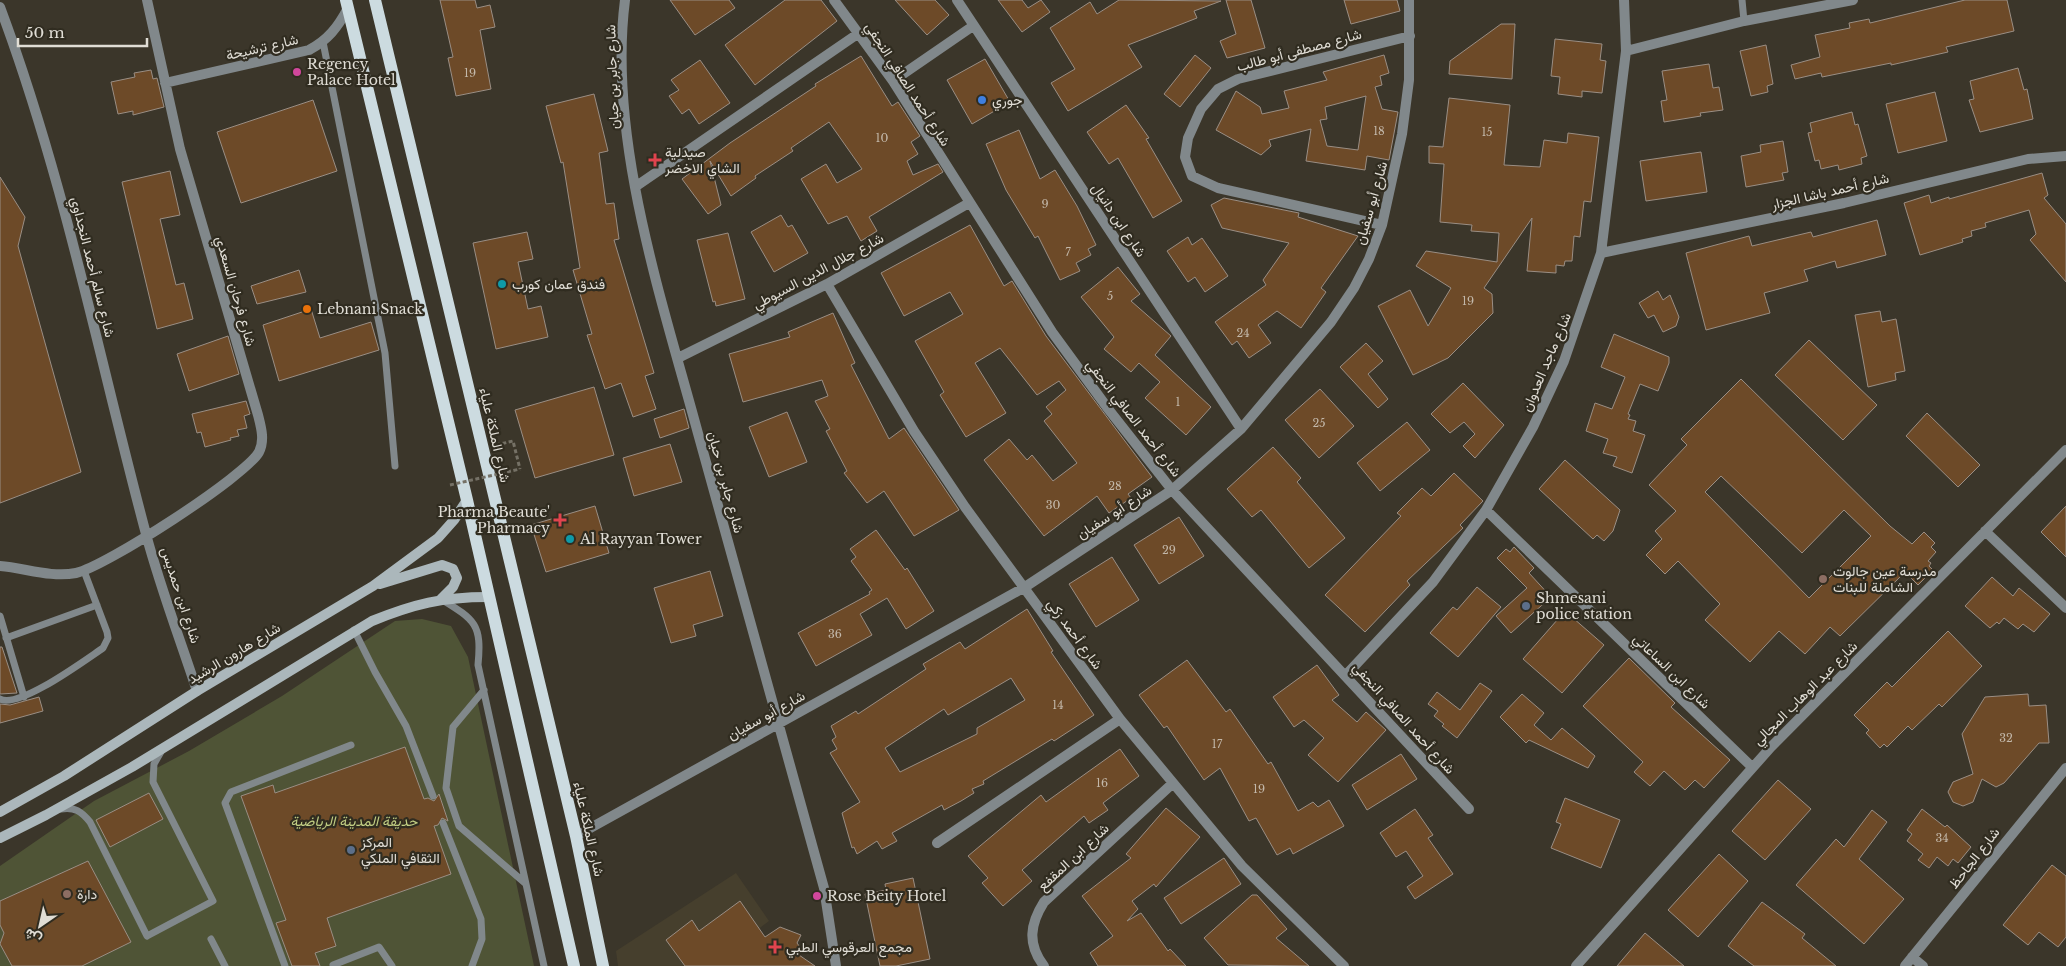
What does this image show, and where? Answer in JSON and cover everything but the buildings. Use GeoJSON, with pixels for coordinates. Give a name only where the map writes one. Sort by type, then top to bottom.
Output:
{"type":"FeatureCollection","features":[{"type":"Feature","properties":{"kind":"main road","name":"شارع الملكة علياء"},"geometry":{"type":"LineString","coordinates":[[375,0],[576,836],[603,966]]}},
{"type":"Feature","properties":{"kind":"main road"},"geometry":{"type":"LineString","coordinates":[[347,4],[467,500],[574,966]]}},
{"type":"Feature","properties":{"kind":"main road","name":"شارع هارون الرشيد"},"geometry":{"type":"LineString","coordinates":[[0,812],[64,776],[197,691],[373,586],[438,538],[454,520],[467,500]]}},
{"type":"Feature","properties":{"kind":"main road"},"geometry":{"type":"LineString","coordinates":[[373,586],[442,565],[452,568],[457,578],[453,587],[441,599]]}},
{"type":"Feature","properties":{"kind":"main road"},"geometry":{"type":"LineString","coordinates":[[0,838],[55,810],[163,748],[372,620],[415,604],[441,599],[488,597]]}},
{"type":"Feature","properties":{"kind":"street","name":"شارع فرحان السعدي"},"geometry":{"type":"LineString","coordinates":[[84,571],[147,536],[243,470],[260,450],[263,439],[258,415],[180,149],[147,0]]}},
{"type":"Feature","properties":{"kind":"street","name":"شارع جابر بن حيان"},"geometry":{"type":"LineString","coordinates":[[625,0],[623,85],[635,187],[678,358],[824,888],[836,966]]}},
{"type":"Feature","properties":{"kind":"street","name":"شارع أحمد الصافي النجفي"},"geometry":{"type":"LineString","coordinates":[[834,0],[893,81],[1052,332],[1109,410],[1172,490],[1469,809]]}},
{"type":"Feature","properties":{"kind":"street","name":"شارع ابن دانيال"},"geometry":{"type":"LineString","coordinates":[[957,0],[1241,429]]}},
{"type":"Feature","properties":{"kind":"street","name":"شارع أبو سفيان"},"geometry":{"type":"LineString","coordinates":[[576,836],[1024,587],[1172,490],[1241,429],[1331,322],[1354,288],[1369,259],[1382,224],[1402,134],[1409,80],[1410,0]]}},
{"type":"Feature","properties":{"kind":"street","name":"شارع ماجد العدوان"},"geometry":{"type":"LineString","coordinates":[[1346,675],[1433,582],[1486,510],[1533,427],[1564,360],[1601,253],[1626,51],[1624,0]]}},
{"type":"Feature","properties":{"kind":"street"},"geometry":{"type":"LineString","coordinates":[[1626,51],[1744,21],[1853,0]]}},
{"type":"Feature","properties":{"kind":"street","name":"شارع ترشيحة"},"geometry":{"type":"LineString","coordinates":[[164,83],[296,55],[323,42],[337,27],[347,4]]}},
{"type":"Feature","properties":{"kind":"street","name":"شارع سالم أحمد النجداوي"},"geometry":{"type":"LineString","coordinates":[[0,7],[30,94],[62,200],[147,536]]}},
{"type":"Feature","properties":{"kind":"street"},"geometry":{"type":"LineString","coordinates":[[893,81],[973,26]]}},
{"type":"Feature","properties":{"kind":"street"},"geometry":{"type":"LineString","coordinates":[[635,187],[859,33]]}},
{"type":"Feature","properties":{"kind":"street","name":"شارع مصطفى أبو طالب"},"geometry":{"type":"LineString","coordinates":[[1382,224],[1218,188],[1192,176],[1186,157],[1188,138],[1201,109],[1218,89],[1238,79],[1410,36]]}},
{"type":"Feature","properties":{"kind":"street","name":"شارع أحمد باشا الجزار"},"geometry":{"type":"LineString","coordinates":[[1601,253],[1844,203],[2028,159],[2066,156]]}},
{"type":"Feature","properties":{"kind":"street","name":"شارع جلال الدين السيوطي"},"geometry":{"type":"LineString","coordinates":[[678,358],[827,284],[969,203]]}},
{"type":"Feature","properties":{"kind":"street","name":"شارع أحمد زكي"},"geometry":{"type":"LineString","coordinates":[[827,284],[914,431],[965,507],[1120,719],[1242,866],[1344,966]]}},
{"type":"Feature","properties":{"kind":"street","name":"شارع عبد الوهاب المجالي"},"geometry":{"type":"LineString","coordinates":[[1576,966],[1752,767],[2066,450]]}},
{"type":"Feature","properties":{"kind":"street","name":"شارع ابن الساعاتي"},"geometry":{"type":"LineString","coordinates":[[1486,510],[1752,767]]}},
{"type":"Feature","properties":{"kind":"street"},"geometry":{"type":"LineString","coordinates":[[1985,531],[2066,608]]}},
{"type":"Feature","properties":{"kind":"street","name":"شارع ابن حمديس"},"geometry":{"type":"LineString","coordinates":[[147,536],[197,691]]}},
{"type":"Feature","properties":{"kind":"street"},"geometry":{"type":"LineString","coordinates":[[0,566],[56,574],[84,571]]}},
{"type":"Feature","properties":{"kind":"street"},"geometry":{"type":"LineString","coordinates":[[937,843],[1120,719]]}},
{"type":"Feature","properties":{"kind":"street","name":"شارع الجاحظ"},"geometry":{"type":"LineString","coordinates":[[1905,966],[2066,768]]}},
{"type":"Feature","properties":{"kind":"street","name":"شارع ابن المقفع"},"geometry":{"type":"LineString","coordinates":[[1044,966],[1038,958],[1031,937],[1035,917],[1044,902],[1172,784]]}},
{"type":"Feature","properties":{"kind":"street"},"geometry":{"type":"LineString","coordinates":[[1912,957],[1923,966]]}},
{"type":"Feature","properties":{"kind":"lane"},"geometry":{"type":"LineString","coordinates":[[1742,0],[1744,21]]}},
{"type":"Feature","properties":{"kind":"lane"},"geometry":{"type":"LineString","coordinates":[[323,42],[385,353],[395,466]]}},
{"type":"Feature","properties":{"kind":"lane"},"geometry":{"type":"LineString","coordinates":[[0,699],[5,701],[24,697],[103,648],[108,638],[84,571]]}},
{"type":"Feature","properties":{"kind":"lane"},"geometry":{"type":"LineString","coordinates":[[441,599],[462,612],[476,626],[480,641],[478,665],[544,966]]}},
{"type":"Feature","properties":{"kind":"lane"},"geometry":{"type":"LineString","coordinates":[[6,638],[97,605]]}},
{"type":"Feature","properties":{"kind":"lane"},"geometry":{"type":"LineString","coordinates":[[0,616],[24,697]]}},
{"type":"Feature","properties":{"kind":"lane"},"geometry":{"type":"LineString","coordinates":[[354,630],[375,672],[406,726],[432,796]]}},
{"type":"Feature","properties":{"kind":"lane"},"geometry":{"type":"LineString","coordinates":[[484,690],[454,727],[446,788],[459,826],[526,883]]}},
{"type":"Feature","properties":{"kind":"lane"},"geometry":{"type":"LineString","coordinates":[[285,966],[226,803],[231,792],[351,745]]}},
{"type":"Feature","properties":{"kind":"lane"},"geometry":{"type":"LineString","coordinates":[[55,810],[71,807],[82,812],[90,822],[147,936],[213,901],[153,782],[154,764],[163,748]]}},
{"type":"Feature","properties":{"kind":"lane"},"geometry":{"type":"LineString","coordinates":[[443,823],[481,920],[482,939],[472,966]]}},
{"type":"Feature","properties":{"kind":"lane"},"geometry":{"type":"LineString","coordinates":[[211,939],[225,966]]}},
{"type":"Feature","properties":{"kind":"lane"},"geometry":{"type":"LineString","coordinates":[[333,965],[379,947],[392,966]]}},
{"type":"Feature","properties":{"kind":"path"},"geometry":{"type":"LineString","coordinates":[[450,484],[520,469],[513,441]]}},
{"type":"Feature","properties":{"kind":"shaded area"},"geometry":{"type":"Polygon","coordinates":[[[736,873],[769,921],[710,966],[618,966],[616,951],[736,873]]]}},
{"type":"Feature","properties":{"kind":"green space","name":"حديقة المدينة الرياضية"},"geometry":{"type":"Polygon","coordinates":[[[422,619],[451,626],[468,657],[534,966],[0,966],[0,866],[94,801],[189,751],[282,696],[395,621],[422,619]]]}},
{"type":"Feature","properties":{"kind":"place","name":"Regency Palace Hotel"},"geometry":{"type":"Point","coordinates":[297,72]}},
{"type":"Feature","properties":{"kind":"place","name":"جوري"},"geometry":{"type":"Point","coordinates":[982,100]}},
{"type":"Feature","properties":{"kind":"place","name":"صيدلية الشاي الاخضر"},"geometry":{"type":"Point","coordinates":[655,160]}},
{"type":"Feature","properties":{"kind":"place","name":"فندق عمان كورب"},"geometry":{"type":"Point","coordinates":[502,284]}},
{"type":"Feature","properties":{"kind":"place","name":"Lebnani Snack"},"geometry":{"type":"Point","coordinates":[307,309]}},
{"type":"Feature","properties":{"kind":"place","name":"Pharma Beaute' Pharmacy"},"geometry":{"type":"Point","coordinates":[560,520]}},
{"type":"Feature","properties":{"kind":"place","name":"Al Rayyan Tower"},"geometry":{"type":"Point","coordinates":[570,539]}},
{"type":"Feature","properties":{"kind":"place","name":"مدرسة عين جالوت الشاملة للبنات"},"geometry":{"type":"Point","coordinates":[1823,579]}},
{"type":"Feature","properties":{"kind":"place","name":"Shmesani police station"},"geometry":{"type":"Point","coordinates":[1526,606]}},
{"type":"Feature","properties":{"kind":"place","name":"المركز الثقافي الملكي"},"geometry":{"type":"Point","coordinates":[351,850]}},
{"type":"Feature","properties":{"kind":"place","name":"دارة"},"geometry":{"type":"Point","coordinates":[67,894]}},
{"type":"Feature","properties":{"kind":"place","name":"Rose Beity Hotel"},"geometry":{"type":"Point","coordinates":[817,896]}},
{"type":"Feature","properties":{"kind":"place","name":"مجمع العرقوسي الطبي"},"geometry":{"type":"Point","coordinates":[775,947]}}]}
